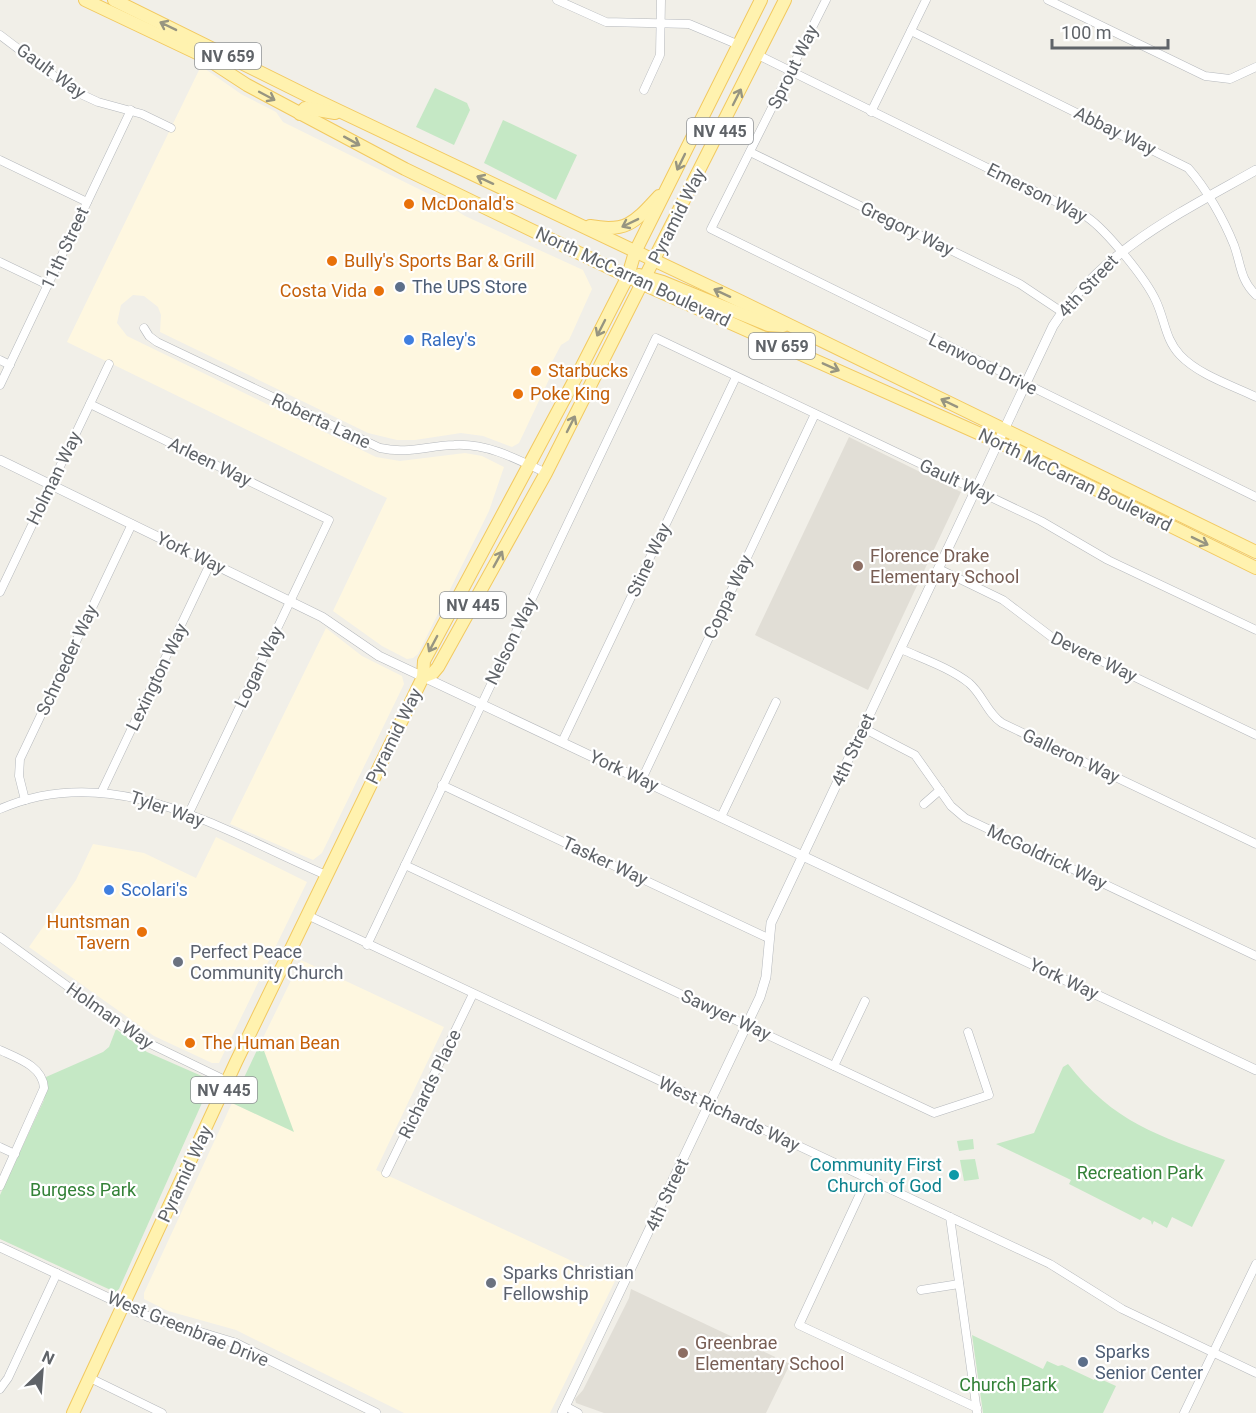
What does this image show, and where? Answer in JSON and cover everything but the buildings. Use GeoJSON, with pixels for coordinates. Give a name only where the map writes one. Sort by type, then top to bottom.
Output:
{"type":"FeatureCollection","features":[{"type":"Feature","properties":{"kind":"main road","name":"North McCarran Boulevard"},"geometry":{"type":"LineString","coordinates":[[85,0],[201,55],[246,85],[405,169],[628,276],[645,280],[996,441],[1256,568]]}},
{"type":"Feature","properties":{"kind":"main road","name":"North McCarran Boulevard"},"geometry":{"type":"LineString","coordinates":[[114,0],[1256,552]]}},
{"type":"Feature","properties":{"kind":"main road","name":"Pyramid Way"},"geometry":{"type":"LineString","coordinates":[[74,1413],[227,1082],[423,676],[424,660],[530,466],[628,276],[635,252],[761,0]]}},
{"type":"Feature","properties":{"kind":"main road","name":"Pyramid Way"},"geometry":{"type":"LineString","coordinates":[[423,676],[433,673],[438,667],[546,473],[785,0]]}},
{"type":"Feature","properties":{"kind":"main road"},"geometry":{"type":"LineString","coordinates":[[300,114],[305,108],[331,113],[342,112]]}},
{"type":"Feature","properties":{"kind":"main road"},"geometry":{"type":"LineString","coordinates":[[575,223],[611,229],[631,224],[669,184]]}},
{"type":"Feature","properties":{"kind":"main road"},"geometry":{"type":"LineString","coordinates":[[645,280],[768,325],[793,328]]}},
{"type":"Feature","properties":{"kind":"street"},"geometry":{"type":"LineString","coordinates":[[557,0],[606,22],[689,24],[739,45]]}},
{"type":"Feature","properties":{"kind":"street"},"geometry":{"type":"LineString","coordinates":[[644,90],[660,55],[661,0]]}},
{"type":"Feature","properties":{"kind":"street","name":"Sprout Way"},"geometry":{"type":"LineString","coordinates":[[711,229],[826,0]]}},
{"type":"Feature","properties":{"kind":"street"},"geometry":{"type":"LineString","coordinates":[[871,112],[926,0]]}},
{"type":"Feature","properties":{"kind":"street"},"geometry":{"type":"LineString","coordinates":[[1048,0],[1213,79],[1230,79],[1256,67]]}},
{"type":"Feature","properties":{"kind":"street","name":"Abbay Way"},"geometry":{"type":"LineString","coordinates":[[911,31],[1179,162],[1195,176],[1208,198],[1233,242],[1243,278],[1256,295]]}},
{"type":"Feature","properties":{"kind":"street","name":"Gault Way"},"geometry":{"type":"LineString","coordinates":[[0,35],[74,91],[98,102],[131,110],[171,128]]}},
{"type":"Feature","properties":{"kind":"street","name":"Emerson Way"},"geometry":{"type":"LineString","coordinates":[[758,55],[1087,217],[1103,231],[1155,299],[1167,335],[1179,354],[1196,368],[1256,397]]}},
{"type":"Feature","properties":{"kind":"street","name":"11th Street"},"geometry":{"type":"LineString","coordinates":[[0,385],[131,110]]}},
{"type":"Feature","properties":{"kind":"street","name":"Gregory Way"},"geometry":{"type":"LineString","coordinates":[[750,152],[1020,284],[1062,312]]}},
{"type":"Feature","properties":{"kind":"street"},"geometry":{"type":"LineString","coordinates":[[0,160],[87,202]]}},
{"type":"Feature","properties":{"kind":"street","name":"4th Street"},"geometry":{"type":"LineString","coordinates":[[563,1410],[747,1025],[764,983],[771,923],[939,569],[1002,428],[1062,312],[1088,281],[1120,252],[1256,170]]}},
{"type":"Feature","properties":{"kind":"street","name":"Lenwood Drive"},"geometry":{"type":"LineString","coordinates":[[711,229],[1256,497]]}},
{"type":"Feature","properties":{"kind":"street"},"geometry":{"type":"LineString","coordinates":[[0,262],[48,285]]}},
{"type":"Feature","properties":{"kind":"street","name":"Roberta Lane"},"geometry":{"type":"LineString","coordinates":[[144,328],[157,342],[380,448],[408,452],[467,445],[500,452],[546,473]]}},
{"type":"Feature","properties":{"kind":"street","name":"Gault Way"},"geometry":{"type":"LineString","coordinates":[[656,338],[1041,521],[1108,560],[1256,630]]}},
{"type":"Feature","properties":{"kind":"street","name":"Nelson Way"},"geometry":{"type":"LineString","coordinates":[[367,945],[656,338]]}},
{"type":"Feature","properties":{"kind":"street"},"geometry":{"type":"LineString","coordinates":[[0,360],[10,364]]}},
{"type":"Feature","properties":{"kind":"street","name":"Holman Way"},"geometry":{"type":"LineString","coordinates":[[0,592],[109,364]]}},
{"type":"Feature","properties":{"kind":"street","name":"Stine Way"},"geometry":{"type":"LineString","coordinates":[[562,742],[735,377]]}},
{"type":"Feature","properties":{"kind":"street","name":"Arleen Way"},"geometry":{"type":"LineString","coordinates":[[90,404],[329,520]]}},
{"type":"Feature","properties":{"kind":"street","name":"Coppa Way"},"geometry":{"type":"LineString","coordinates":[[642,779],[815,414]]}},
{"type":"Feature","properties":{"kind":"street","name":"York Way"},"geometry":{"type":"LineString","coordinates":[[0,460],[322,617],[379,656],[1256,1070]]}},
{"type":"Feature","properties":{"kind":"street","name":"Logan Way"},"geometry":{"type":"LineString","coordinates":[[188,815],[329,520]]}},
{"type":"Feature","properties":{"kind":"street","name":"Schroeder Way"},"geometry":{"type":"LineString","coordinates":[[25,800],[19,776],[20,759],[132,524]]}},
{"type":"Feature","properties":{"kind":"street","name":"Lexington Way"},"geometry":{"type":"LineString","coordinates":[[102,791],[211,562]]}},
{"type":"Feature","properties":{"kind":"street","name":"Devere Way"},"geometry":{"type":"LineString","coordinates":[[939,569],[1003,600],[1053,638],[1256,735]]}},
{"type":"Feature","properties":{"kind":"street","name":"Galleron Way"},"geometry":{"type":"LineString","coordinates":[[901,649],[962,678],[977,692],[989,712],[1002,723],[1256,844]]}},
{"type":"Feature","properties":{"kind":"street"},"geometry":{"type":"LineString","coordinates":[[721,817],[776,702]]}},
{"type":"Feature","properties":{"kind":"street","name":"McGoldrick Way"},"geometry":{"type":"LineString","coordinates":[[863,728],[915,755],[951,806],[965,818],[1256,956]]}},
{"type":"Feature","properties":{"kind":"street","name":"Tasker Way"},"geometry":{"type":"LineString","coordinates":[[442,785],[768,938]]}},
{"type":"Feature","properties":{"kind":"street"},"geometry":{"type":"LineString","coordinates":[[924,804],[940,790]]}},
{"type":"Feature","properties":{"kind":"street","name":"Tyler Way"},"geometry":{"type":"LineString","coordinates":[[0,809],[25,800],[60,793],[102,791],[149,799],[326,876]]}},
{"type":"Feature","properties":{"kind":"street","name":"Sawyer Way"},"geometry":{"type":"LineString","coordinates":[[405,865],[939,1113],[989,1095],[968,1032]]}},
{"type":"Feature","properties":{"kind":"street","name":"West Richards Way"},"geometry":{"type":"LineString","coordinates":[[307,915],[1050,1264],[1103,1298],[1146,1321],[1256,1372]]}},
{"type":"Feature","properties":{"kind":"street","name":"Holman Way"},"geometry":{"type":"LineString","coordinates":[[0,937],[140,1039],[227,1082]]}},
{"type":"Feature","properties":{"kind":"street","name":"Richards Place"},"geometry":{"type":"LineString","coordinates":[[386,1173],[473,994]]}},
{"type":"Feature","properties":{"kind":"street"},"geometry":{"type":"LineString","coordinates":[[834,1066],[865,1001]]}},
{"type":"Feature","properties":{"kind":"street"},"geometry":{"type":"LineString","coordinates":[[0,1050],[28,1064],[42,1077],[44,1088],[0,1186]]}},
{"type":"Feature","properties":{"kind":"street"},"geometry":{"type":"LineString","coordinates":[[0,1147],[15,1154]]}},
{"type":"Feature","properties":{"kind":"street"},"geometry":{"type":"LineString","coordinates":[[867,1179],[799,1324],[977,1410]]}},
{"type":"Feature","properties":{"kind":"street"},"geometry":{"type":"LineString","coordinates":[[950,1217],[977,1410]]}},
{"type":"Feature","properties":{"kind":"street","name":"West Greenbrae Drive"},"geometry":{"type":"LineString","coordinates":[[0,1246],[167,1324],[234,1343],[370,1412]]}},
{"type":"Feature","properties":{"kind":"street"},"geometry":{"type":"LineString","coordinates":[[1184,1413],[1256,1264]]}},
{"type":"Feature","properties":{"kind":"street"},"geometry":{"type":"LineString","coordinates":[[0,1389],[8,1378],[57,1273]]}},
{"type":"Feature","properties":{"kind":"street"},"geometry":{"type":"LineString","coordinates":[[921,1290],[959,1284]]}},
{"type":"Feature","properties":{"kind":"street"},"geometry":{"type":"LineString","coordinates":[[90,1378],[162,1413]]}},
{"type":"Feature","properties":{"kind":"street"},"geometry":{"type":"LineString","coordinates":[[563,1410],[578,1413]]}},
{"type":"Feature","properties":{"kind":"shaded area"},"geometry":{"type":"Polygon","coordinates":[[[201,66],[241,94],[276,112],[283,122],[435,197],[465,216],[583,270],[592,289],[569,340],[561,345],[552,362],[553,371],[519,443],[512,447],[483,436],[461,433],[415,440],[397,440],[368,433],[160,332],[161,315],[158,307],[144,296],[133,295],[121,305],[117,323],[127,336],[376,457],[400,461],[465,453],[482,456],[504,467],[489,511],[418,654],[413,658],[407,659],[382,646],[333,611],[387,498],[67,342],[201,66]]]}},
{"type":"Feature","properties":{"kind":"shaded area","name":"Florence Drake Elementary School"},"geometry":{"type":"Polygon","coordinates":[[[849,437],[961,492],[868,690],[755,635],[849,437]]]}},
{"type":"Feature","properties":{"kind":"shaded area"},"geometry":{"type":"Polygon","coordinates":[[[326,628],[362,656],[402,676],[404,684],[322,853],[313,860],[230,824],[326,628]]]}},
{"type":"Feature","properties":{"kind":"shaded area"},"geometry":{"type":"Polygon","coordinates":[[[216,837],[307,882],[219,1063],[212,1063],[154,1036],[29,947],[76,880],[93,844],[144,853],[196,878],[216,837]]]}},
{"type":"Feature","properties":{"kind":"shaded area"},"geometry":{"type":"Polygon","coordinates":[[[301,960],[444,1027],[376,1170],[615,1281],[550,1413],[404,1413],[236,1330],[168,1311],[144,1299],[144,1293],[232,1103],[293,1131],[264,1051],[259,1046],[301,960]]]}},
{"type":"Feature","properties":{"kind":"shaded area","name":"Greenbrae Elementary School"},"geometry":{"type":"Polygon","coordinates":[[[631,1289],[790,1364],[766,1413],[604,1413],[576,1403],[575,1399],[583,1390],[629,1298],[631,1289]]]}},
{"type":"Feature","properties":{"kind":"green space"},"geometry":{"type":"Polygon","coordinates":[[[435,88],[467,103],[470,110],[454,145],[416,127],[435,88]]]}},
{"type":"Feature","properties":{"kind":"green space"},"geometry":{"type":"Polygon","coordinates":[[[503,120],[577,155],[556,200],[484,163],[503,120]]]}},
{"type":"Feature","properties":{"kind":"green space","name":"Burgess Park"},"geometry":{"type":"Polygon","coordinates":[[[116,1029],[147,1052],[204,1077],[210,1085],[119,1289],[115,1292],[0,1239],[0,1195],[44,1100],[46,1077],[103,1052],[109,1047],[116,1029]]]}},
{"type":"Feature","properties":{"kind":"green space"},"geometry":{"type":"Polygon","coordinates":[[[259,1046],[264,1051],[294,1132],[232,1103],[259,1046]]]}},
{"type":"Feature","properties":{"kind":"green space","name":"Recreation Park"},"geometry":{"type":"Polygon","coordinates":[[[1068,1064],[1085,1084],[1120,1114],[1158,1134],[1225,1160],[1192,1227],[1172,1217],[1167,1228],[1154,1221],[1152,1225],[1151,1221],[1143,1217],[1140,1220],[1069,1184],[1071,1180],[996,1144],[1034,1133],[1063,1067],[1068,1064]]]}},
{"type":"Feature","properties":{"kind":"green space"},"geometry":{"type":"Polygon","coordinates":[[[973,1139],[974,1149],[959,1151],[957,1141],[973,1139]]]}},
{"type":"Feature","properties":{"kind":"green space"},"geometry":{"type":"Polygon","coordinates":[[[975,1159],[979,1179],[964,1181],[960,1160],[975,1159]]]}},
{"type":"Feature","properties":{"kind":"green space","name":"Church Park"},"geometry":{"type":"Polygon","coordinates":[[[972,1335],[1043,1369],[1047,1361],[1058,1366],[1062,1365],[1094,1380],[1096,1377],[1116,1386],[1103,1413],[983,1413],[972,1335]]]}},
{"type":"Feature","properties":{"kind":"place","name":"McDonald's"},"geometry":{"type":"Point","coordinates":[409,204]}},
{"type":"Feature","properties":{"kind":"place","name":"Bully's Sports Bar & Grill"},"geometry":{"type":"Point","coordinates":[332,261]}},
{"type":"Feature","properties":{"kind":"place","name":"The UPS Store"},"geometry":{"type":"Point","coordinates":[400,287]}},
{"type":"Feature","properties":{"kind":"place","name":"Costa Vida"},"geometry":{"type":"Point","coordinates":[379,291]}},
{"type":"Feature","properties":{"kind":"place","name":"Raley's"},"geometry":{"type":"Point","coordinates":[409,340]}},
{"type":"Feature","properties":{"kind":"place","name":"Starbucks"},"geometry":{"type":"Point","coordinates":[536,371]}},
{"type":"Feature","properties":{"kind":"place","name":"Poke King"},"geometry":{"type":"Point","coordinates":[518,394]}},
{"type":"Feature","properties":{"kind":"place","name":"Florence Drake Elementary School"},"geometry":{"type":"Point","coordinates":[858,566]}},
{"type":"Feature","properties":{"kind":"place","name":"Scolari's"},"geometry":{"type":"Point","coordinates":[109,890]}},
{"type":"Feature","properties":{"kind":"place","name":"Huntsman Tavern"},"geometry":{"type":"Point","coordinates":[142,932]}},
{"type":"Feature","properties":{"kind":"place","name":"Perfect Peace Community Church"},"geometry":{"type":"Point","coordinates":[178,962]}},
{"type":"Feature","properties":{"kind":"place","name":"The Human Bean"},"geometry":{"type":"Point","coordinates":[190,1043]}},
{"type":"Feature","properties":{"kind":"place","name":"Community First Church of God"},"geometry":{"type":"Point","coordinates":[954,1175]}},
{"type":"Feature","properties":{"kind":"place","name":"Sparks Christian Fellowship"},"geometry":{"type":"Point","coordinates":[491,1283]}},
{"type":"Feature","properties":{"kind":"place","name":"Greenbrae Elementary School"},"geometry":{"type":"Point","coordinates":[683,1353]}},
{"type":"Feature","properties":{"kind":"place","name":"Sparks Senior Center"},"geometry":{"type":"Point","coordinates":[1083,1362]}}]}
